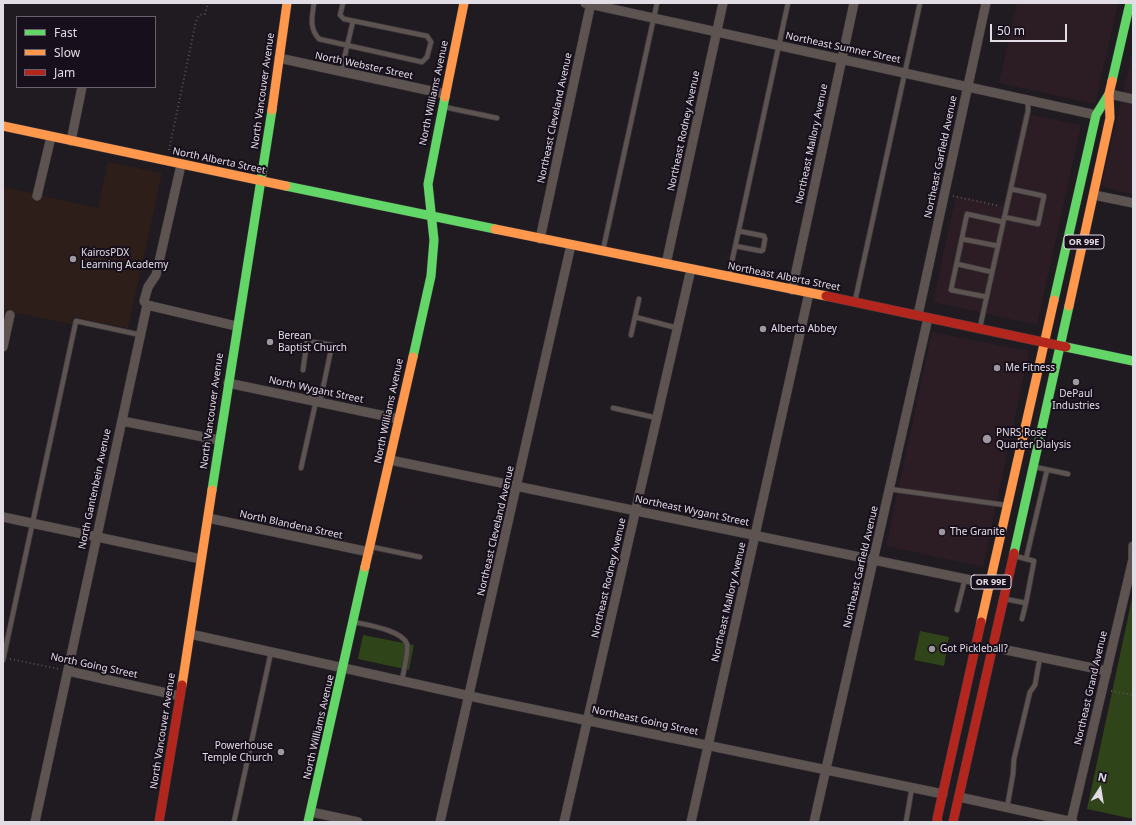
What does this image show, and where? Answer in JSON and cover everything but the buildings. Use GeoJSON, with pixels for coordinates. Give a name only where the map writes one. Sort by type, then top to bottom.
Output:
{"type":"FeatureCollection","features":[{"type":"Feature","properties":{"kind":"main road","name":"North Vancouver Avenue"},"geometry":{"type":"LineString","coordinates":[[159,822],[190,634],[236,326],[261,182],[287,3]]}},
{"type":"Feature","properties":{"kind":"main road","name":"North Williams Avenue"},"geometry":{"type":"LineString","coordinates":[[308,822],[390,460],[432,264],[434,242],[428,204],[428,184],[442,107],[464,3]]}},
{"type":"Feature","properties":{"kind":"main road","name":"OR 99E"},"geometry":{"type":"LineString","coordinates":[[953,822],[1094,195],[1110,118],[1109,94],[1131,5]]}},
{"type":"Feature","properties":{"kind":"main road","name":"OR 99E"},"geometry":{"type":"LineString","coordinates":[[938,822],[943,794],[1096,115],[1109,94]]}},
{"type":"Feature","properties":{"kind":"main road","name":"North Alberta Street"},"geometry":{"type":"LineString","coordinates":[[3,126],[261,182],[430,216]]}},
{"type":"Feature","properties":{"kind":"main road","name":"Northeast Alberta Street"},"geometry":{"type":"LineString","coordinates":[[430,216],[918,315],[1133,361]]}},
{"type":"Feature","properties":{"kind":"street","name":"Northeast Rodney Avenue"},"geometry":{"type":"LineString","coordinates":[[666,264],[723,3]]}},
{"type":"Feature","properties":{"kind":"street","name":"Northeast Mallory Avenue"},"geometry":{"type":"LineString","coordinates":[[792,290],[854,3]]}},
{"type":"Feature","properties":{"kind":"street","name":"Northeast Garfield Avenue"},"geometry":{"type":"LineString","coordinates":[[918,315],[986,3]]}},
{"type":"Feature","properties":{"kind":"street","name":"Northeast Sumner Street"},"geometry":{"type":"LineString","coordinates":[[589,4],[1096,115]]}},
{"type":"Feature","properties":{"kind":"street","name":"Northeast Cleveland Avenue"},"geometry":{"type":"LineString","coordinates":[[540,239],[589,4]]}},
{"type":"Feature","properties":{"kind":"street","name":"North Webster Street"},"geometry":{"type":"LineString","coordinates":[[279,58],[445,94]]}},
{"type":"Feature","properties":{"kind":"street"},"geometry":{"type":"LineString","coordinates":[[71,141],[82,88]]}},
{"type":"Feature","properties":{"kind":"street"},"geometry":{"type":"LineString","coordinates":[[1109,94],[1133,99]]}},
{"type":"Feature","properties":{"kind":"street"},"geometry":{"type":"LineString","coordinates":[[38,196],[51,137]]}},
{"type":"Feature","properties":{"kind":"street","name":"North Gantenbein Avenue"},"geometry":{"type":"LineString","coordinates":[[35,822],[141,335],[147,305],[144,300],[146,292],[156,275],[181,165]]}},
{"type":"Feature","properties":{"kind":"street"},"geometry":{"type":"LineString","coordinates":[[1094,195],[1133,203]]}},
{"type":"Feature","properties":{"kind":"street","name":"Northeast Cleveland Avenue"},"geometry":{"type":"LineString","coordinates":[[440,822],[571,245]]}},
{"type":"Feature","properties":{"kind":"street","name":"Northeast Rodney Avenue"},"geometry":{"type":"LineString","coordinates":[[564,822],[589,720],[690,269]]}},
{"type":"Feature","properties":{"kind":"street","name":"Northeast Mallory Avenue"},"geometry":{"type":"LineString","coordinates":[[691,822],[809,294]]}},
{"type":"Feature","properties":{"kind":"street"},"geometry":{"type":"LineString","coordinates":[[147,305],[236,326]]}},
{"type":"Feature","properties":{"kind":"street"},"geometry":{"type":"LineString","coordinates":[[3,347],[10,314]]}},
{"type":"Feature","properties":{"kind":"street","name":"Northeast Garfield Avenue"},"geometry":{"type":"LineString","coordinates":[[814,822],[928,318]]}},
{"type":"Feature","properties":{"kind":"street","name":"North Wygant Street"},"geometry":{"type":"LineString","coordinates":[[228,383],[399,419]]}},
{"type":"Feature","properties":{"kind":"street"},"geometry":{"type":"LineString","coordinates":[[122,421],[219,440]]}},
{"type":"Feature","properties":{"kind":"street","name":"Northeast Wygant Street"},"geometry":{"type":"LineString","coordinates":[[390,460],[990,584]]}},
{"type":"Feature","properties":{"kind":"street"},"geometry":{"type":"LineString","coordinates":[[3,516],[201,559]]}},
{"type":"Feature","properties":{"kind":"street","name":"North Blandena Street"},"geometry":{"type":"LineString","coordinates":[[208,518],[370,550]]}},
{"type":"Feature","properties":{"kind":"street","name":"Northeast Grand Avenue"},"geometry":{"type":"LineString","coordinates":[[1072,822],[1133,558],[1133,546]]}},
{"type":"Feature","properties":{"kind":"street"},"geometry":{"type":"LineString","coordinates":[[190,634],[343,668]]}},
{"type":"Feature","properties":{"kind":"street"},"geometry":{"type":"LineString","coordinates":[[992,647],[1106,671]]}},
{"type":"Feature","properties":{"kind":"street","name":"Northeast Going Street"},"geometry":{"type":"LineString","coordinates":[[343,668],[943,794]]}},
{"type":"Feature","properties":{"kind":"street","name":"North Going Street"},"geometry":{"type":"LineString","coordinates":[[68,671],[180,696]]}},
{"type":"Feature","properties":{"kind":"street"},"geometry":{"type":"LineString","coordinates":[[958,797],[1072,822]]}},
{"type":"Feature","properties":{"kind":"street"},"geometry":{"type":"LineString","coordinates":[[311,812],[358,822]]}},
{"type":"Feature","properties":{"kind":"lane"},"geometry":{"type":"LineString","coordinates":[[314,3],[311,19],[313,32],[319,39],[422,62],[427,57],[431,42],[427,36],[344,19],[340,15],[343,3]]}},
{"type":"Feature","properties":{"kind":"lane"},"geometry":{"type":"LineString","coordinates":[[603,251],[657,3]]}},
{"type":"Feature","properties":{"kind":"lane"},"geometry":{"type":"LineString","coordinates":[[729,277],[788,3]]}},
{"type":"Feature","properties":{"kind":"lane"},"geometry":{"type":"LineString","coordinates":[[855,303],[920,3]]}},
{"type":"Feature","properties":{"kind":"lane"},"geometry":{"type":"LineString","coordinates":[[341,72],[353,21]]}},
{"type":"Feature","properties":{"kind":"lane"},"geometry":{"type":"LineString","coordinates":[[980,329],[1028,111],[1028,100]]}},
{"type":"Feature","properties":{"kind":"lane"},"geometry":{"type":"LineString","coordinates":[[442,107],[497,118]]}},
{"type":"Feature","properties":{"kind":"lane"},"geometry":{"type":"LineString","coordinates":[[987,297],[951,290],[967,214],[997,220],[1004,219],[1038,224],[1044,196],[1010,189]]}},
{"type":"Feature","properties":{"kind":"lane"},"geometry":{"type":"LineString","coordinates":[[735,246],[763,250],[765,239],[764,236],[739,231]]}},
{"type":"Feature","properties":{"kind":"lane"},"geometry":{"type":"LineString","coordinates":[[962,239],[998,246]]}},
{"type":"Feature","properties":{"kind":"lane"},"geometry":{"type":"LineString","coordinates":[[957,264],[992,272]]}},
{"type":"Feature","properties":{"kind":"lane"},"geometry":{"type":"LineString","coordinates":[[630,335],[639,299]]}},
{"type":"Feature","properties":{"kind":"lane"},"geometry":{"type":"LineString","coordinates":[[634,317],[677,328]]}},
{"type":"Feature","properties":{"kind":"lane"},"geometry":{"type":"LineString","coordinates":[[3,659],[76,321],[141,335]]}},
{"type":"Feature","properties":{"kind":"lane"},"geometry":{"type":"LineString","coordinates":[[301,468],[332,345],[307,341],[302,370]]}},
{"type":"Feature","properties":{"kind":"lane"},"geometry":{"type":"LineString","coordinates":[[613,408],[657,418]]}},
{"type":"Feature","properties":{"kind":"lane"},"geometry":{"type":"LineString","coordinates":[[1033,467],[1068,474]]}},
{"type":"Feature","properties":{"kind":"lane"},"geometry":{"type":"LineString","coordinates":[[1026,559],[1047,470]]}},
{"type":"Feature","properties":{"kind":"lane"},"geometry":{"type":"LineString","coordinates":[[890,489],[1008,505]]}},
{"type":"Feature","properties":{"kind":"lane"},"geometry":{"type":"LineString","coordinates":[[370,550],[420,557]]}},
{"type":"Feature","properties":{"kind":"lane"},"geometry":{"type":"LineString","coordinates":[[1013,556],[1034,561],[1022,619]]}},
{"type":"Feature","properties":{"kind":"lane"},"geometry":{"type":"LineString","coordinates":[[957,610],[965,578]]}},
{"type":"Feature","properties":{"kind":"lane"},"geometry":{"type":"LineString","coordinates":[[1003,598],[1026,603]]}},
{"type":"Feature","properties":{"kind":"lane"},"geometry":{"type":"LineString","coordinates":[[354,622],[397,634],[405,640],[408,645],[402,681]]}},
{"type":"Feature","properties":{"kind":"lane"},"geometry":{"type":"LineString","coordinates":[[234,822],[271,652]]}},
{"type":"Feature","properties":{"kind":"lane"},"geometry":{"type":"LineString","coordinates":[[1007,808],[1014,774],[1014,759],[1030,692],[1035,685],[1040,657]]}},
{"type":"Feature","properties":{"kind":"lane"},"geometry":{"type":"LineString","coordinates":[[906,822],[912,787]]}},
{"type":"Feature","properties":{"kind":"path"},"geometry":{"type":"LineString","coordinates":[[167,155],[196,21],[199,14],[205,14],[208,3]]}},
{"type":"Feature","properties":{"kind":"path"},"geometry":{"type":"LineString","coordinates":[[944,194],[1000,206],[997,220]]}},
{"type":"Feature","properties":{"kind":"path","name":"North Going Street"},"geometry":{"type":"LineString","coordinates":[[3,659],[68,671]]}},
{"type":"Feature","properties":{"kind":"path"},"geometry":{"type":"LineString","coordinates":[[1102,689],[1133,695]]}},
{"type":"Feature","properties":{"kind":"shaded area"},"geometry":{"type":"Polygon","coordinates":[[[1017,3],[1118,3],[1095,104],[999,83],[1017,3]]]}},
{"type":"Feature","properties":{"kind":"shaded area"},"geometry":{"type":"Polygon","coordinates":[[[1133,51],[1133,187],[1132,194],[1101,186],[1133,51]]]}},
{"type":"Feature","properties":{"kind":"shaded area"},"geometry":{"type":"Polygon","coordinates":[[[1023,113],[1081,125],[1037,325],[933,302],[956,196],[1003,206],[1023,113]]]}},
{"type":"Feature","properties":{"kind":"shaded area","name":"KairosPDX Learning Academy"},"geometry":{"type":"Polygon","coordinates":[[[108,162],[162,173],[128,328],[73,317],[72,324],[5,311],[3,320],[3,187],[98,208],[108,162]]]}},
{"type":"Feature","properties":{"kind":"shaded area"},"geometry":{"type":"Polygon","coordinates":[[[932,332],[1029,351],[983,567],[886,546],[932,332]]]}},
{"type":"Feature","properties":{"kind":"green space"},"geometry":{"type":"Polygon","coordinates":[[[1133,594],[1133,819],[1087,809],[1133,594]]]}},
{"type":"Feature","properties":{"kind":"green space","name":"Got Pickleball?"},"geometry":{"type":"Polygon","coordinates":[[[920,631],[949,637],[944,666],[914,660],[920,631]]]}},
{"type":"Feature","properties":{"kind":"green space"},"geometry":{"type":"Polygon","coordinates":[[[363,635],[414,645],[409,670],[358,659],[363,635]]]}},
{"type":"Feature","properties":{"kind":"traffic: fast"},"geometry":{"type":"LineString","coordinates":[[1112,81],[1130,3]]}},
{"type":"Feature","properties":{"kind":"traffic: fast"},"geometry":{"type":"LineString","coordinates":[[1054,300],[1096,115],[1109,94]]}},
{"type":"Feature","properties":{"kind":"traffic: fast"},"geometry":{"type":"LineString","coordinates":[[413,357],[431,276],[434,240],[428,184],[445,97]]}},
{"type":"Feature","properties":{"kind":"traffic: fast"},"geometry":{"type":"LineString","coordinates":[[212,490],[272,110]]}},
{"type":"Feature","properties":{"kind":"traffic: fast"},"geometry":{"type":"LineString","coordinates":[[286,186],[495,229]]}},
{"type":"Feature","properties":{"kind":"traffic: fast"},"geometry":{"type":"LineString","coordinates":[[1014,553],[1069,306]]}},
{"type":"Feature","properties":{"kind":"traffic: fast"},"geometry":{"type":"LineString","coordinates":[[1066,347],[1133,361]]}},
{"type":"Feature","properties":{"kind":"traffic: fast"},"geometry":{"type":"LineString","coordinates":[[308,822],[365,567]]}},
{"type":"Feature","properties":{"kind":"traffic: slow"},"geometry":{"type":"LineString","coordinates":[[272,110],[287,3]]}},
{"type":"Feature","properties":{"kind":"traffic: slow"},"geometry":{"type":"LineString","coordinates":[[445,97],[464,3]]}},
{"type":"Feature","properties":{"kind":"traffic: slow"},"geometry":{"type":"LineString","coordinates":[[1069,306],[1110,118],[1109,94],[1112,81]]}},
{"type":"Feature","properties":{"kind":"traffic: slow"},"geometry":{"type":"LineString","coordinates":[[3,126],[286,186]]}},
{"type":"Feature","properties":{"kind":"traffic: slow"},"geometry":{"type":"LineString","coordinates":[[495,229],[826,296]]}},
{"type":"Feature","properties":{"kind":"traffic: slow"},"geometry":{"type":"LineString","coordinates":[[981,622],[1054,300]]}},
{"type":"Feature","properties":{"kind":"traffic: slow"},"geometry":{"type":"LineString","coordinates":[[365,567],[413,357]]}},
{"type":"Feature","properties":{"kind":"traffic: slow"},"geometry":{"type":"LineString","coordinates":[[182,685],[212,490]]}},
{"type":"Feature","properties":{"kind":"traffic: jam"},"geometry":{"type":"LineString","coordinates":[[826,296],[1066,347]]}},
{"type":"Feature","properties":{"kind":"traffic: jam"},"geometry":{"type":"LineString","coordinates":[[953,822],[1014,553]]}},
{"type":"Feature","properties":{"kind":"traffic: jam"},"geometry":{"type":"LineString","coordinates":[[938,822],[937,819],[981,622]]}},
{"type":"Feature","properties":{"kind":"traffic: jam"},"geometry":{"type":"LineString","coordinates":[[159,822],[182,685]]}},
{"type":"Feature","properties":{"kind":"place","name":"KairosPDX Learning Academy"},"geometry":{"type":"Point","coordinates":[73,259]}},
{"type":"Feature","properties":{"kind":"place","name":"Alberta Abbey"},"geometry":{"type":"Point","coordinates":[763,329]}},
{"type":"Feature","properties":{"kind":"place","name":"Berean Baptist Church"},"geometry":{"type":"Point","coordinates":[270,342]}},
{"type":"Feature","properties":{"kind":"place","name":"Me Fitness"},"geometry":{"type":"Point","coordinates":[997,368]}},
{"type":"Feature","properties":{"kind":"place","name":"DePaul Industries"},"geometry":{"type":"Point","coordinates":[1076,382]}},
{"type":"Feature","properties":{"kind":"place","name":"PNRS Rose Quarter Dialysis"},"geometry":{"type":"Point","coordinates":[987,439]}},
{"type":"Feature","properties":{"kind":"place","name":"The Granite"},"geometry":{"type":"Point","coordinates":[942,532]}},
{"type":"Feature","properties":{"kind":"place","name":"Got Pickleball?"},"geometry":{"type":"Point","coordinates":[932,649]}},
{"type":"Feature","properties":{"kind":"place","name":"Powerhouse Temple Church"},"geometry":{"type":"Point","coordinates":[281,752]}}]}
